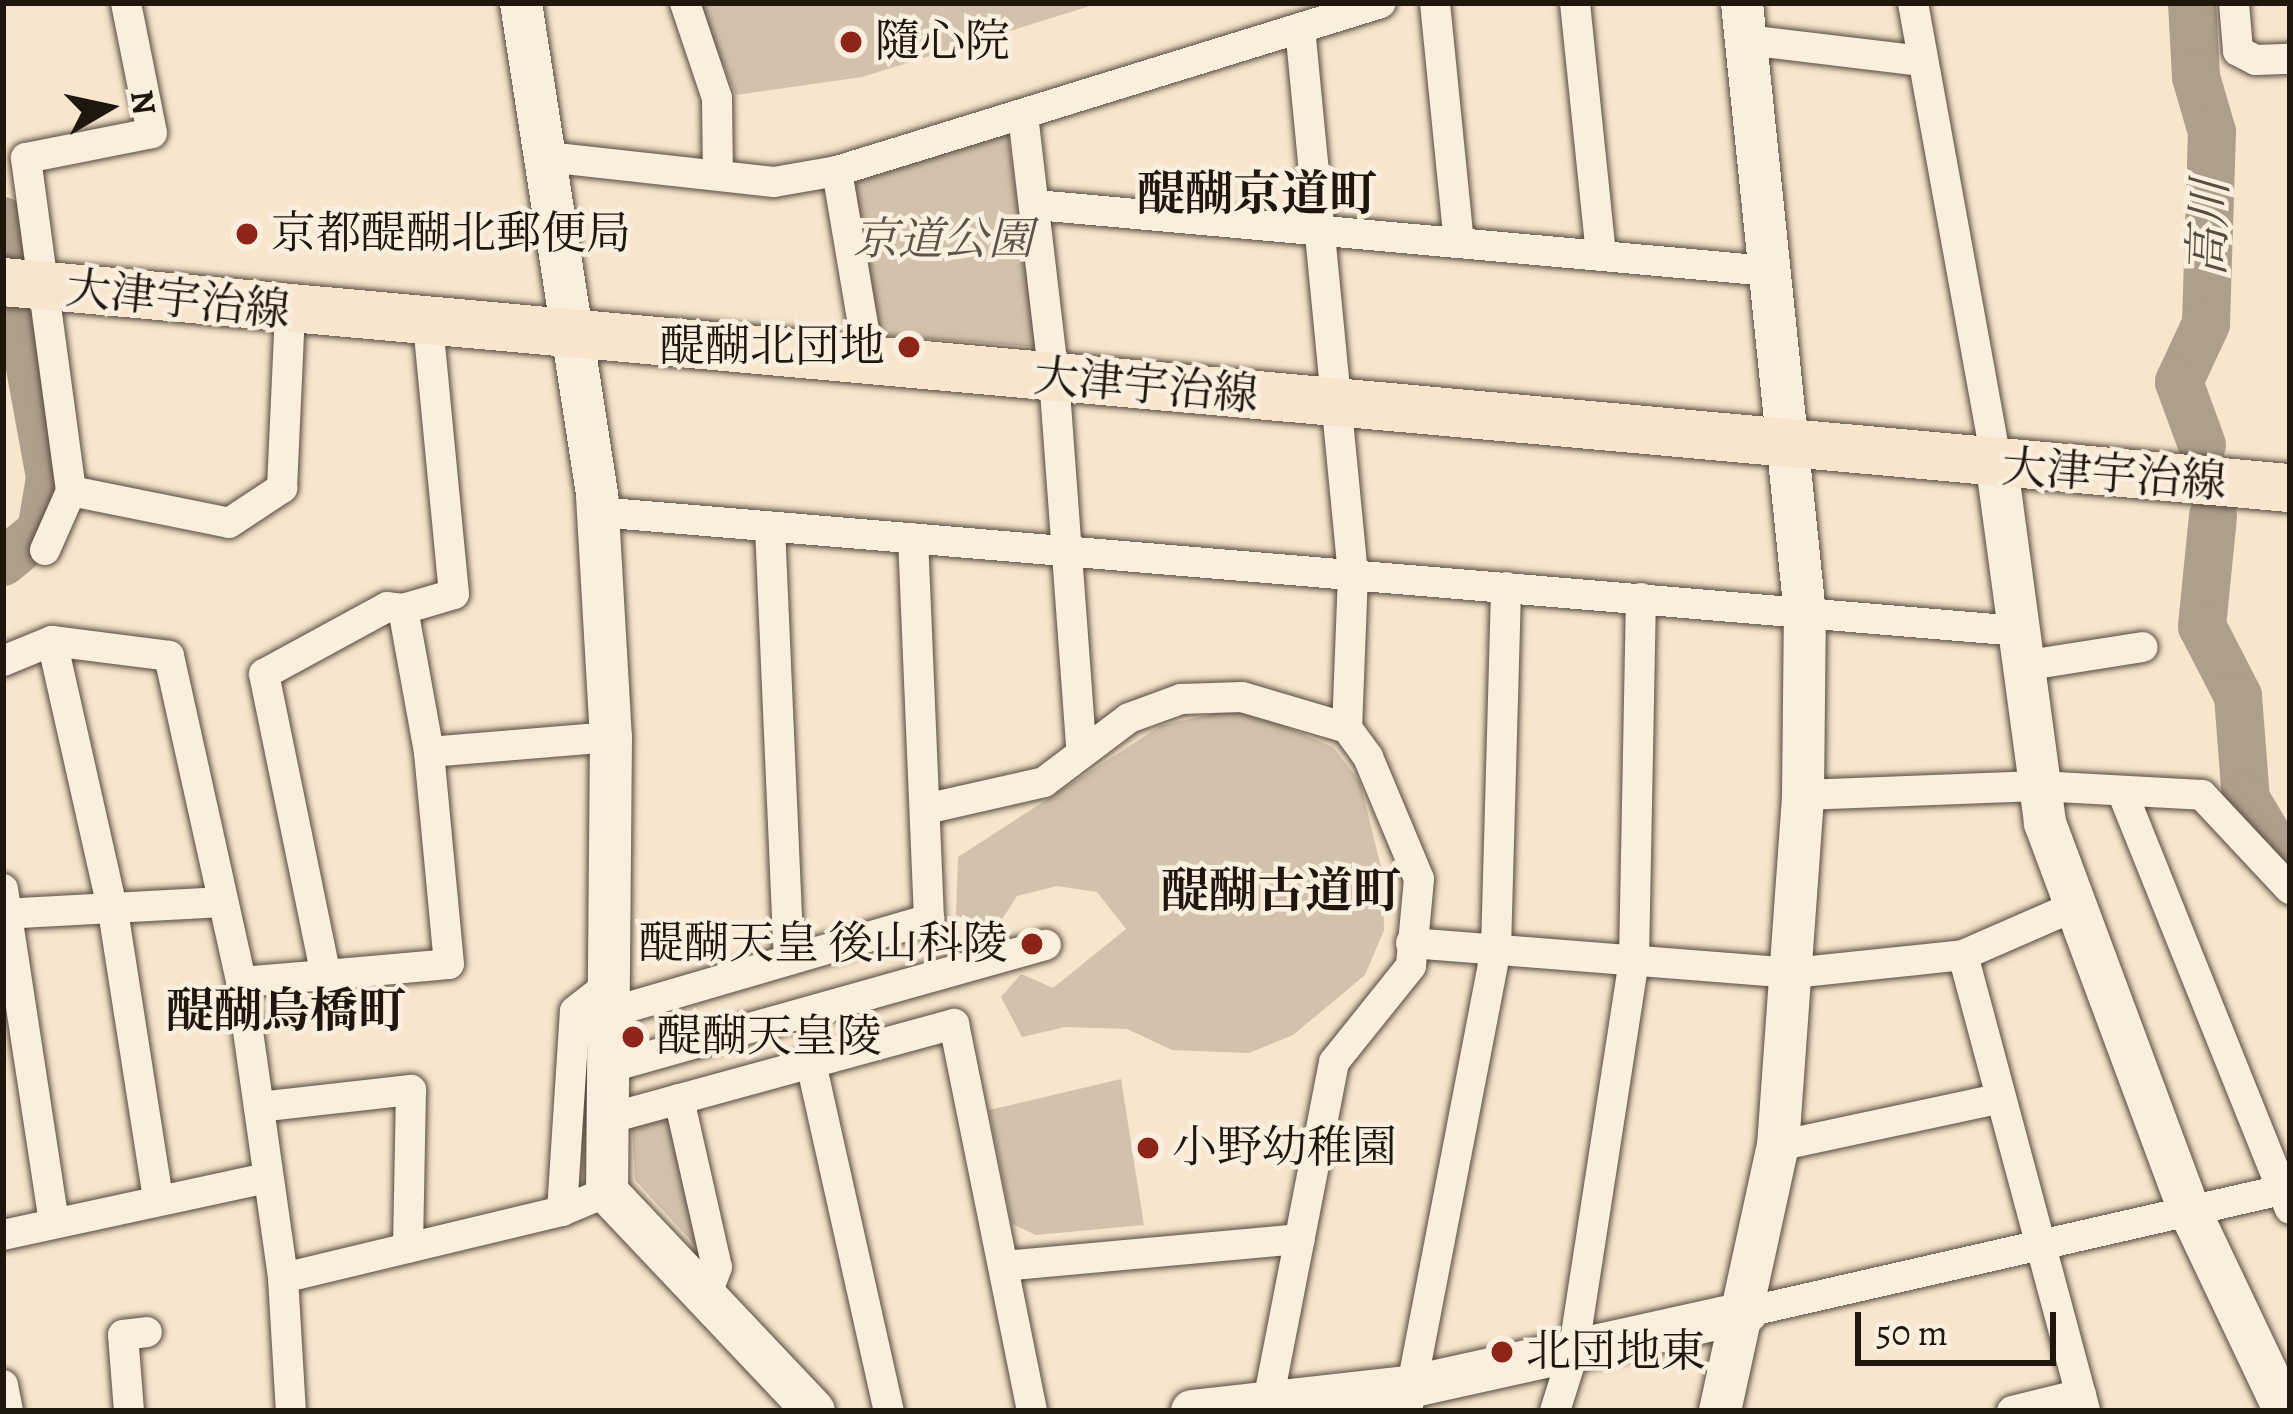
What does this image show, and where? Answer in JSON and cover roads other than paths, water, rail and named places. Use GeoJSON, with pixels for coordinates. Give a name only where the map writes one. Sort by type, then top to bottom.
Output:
{"type":"FeatureCollection","features":[{"type":"Feature","properties":{"kind":"main road","name":"大津宇治線"},"geometry":{"type":"LineString","coordinates":[[24,284],[1997,467],[2290,488]]}},
{"type":"Feature","properties":{"kind":"street"},"geometry":{"type":"LineString","coordinates":[[45,550],[71,491],[24,284],[26,158],[152,133],[126,3]]}},
{"type":"Feature","properties":{"kind":"street"},"geometry":{"type":"LineString","coordinates":[[521,3],[576,334],[598,512],[611,737],[603,1120],[607,1192],[814,1411]]}},
{"type":"Feature","properties":{"kind":"street"},"geometry":{"type":"LineString","coordinates":[[685,3],[716,98],[718,176]]}},
{"type":"Feature","properties":{"kind":"street"},"geometry":{"type":"LineString","coordinates":[[547,157],[774,182],[837,171],[1381,3]]}},
{"type":"Feature","properties":{"kind":"street"},"geometry":{"type":"LineString","coordinates":[[1435,3],[1459,243]]}},
{"type":"Feature","properties":{"kind":"street"},"geometry":{"type":"LineString","coordinates":[[1575,3],[1600,256]]}},
{"type":"Feature","properties":{"kind":"street"},"geometry":{"type":"LineString","coordinates":[[1912,3],[1997,467],[2038,785],[2073,907],[2188,1208],[2284,1411]]}},
{"type":"Feature","properties":{"kind":"street"},"geometry":{"type":"LineString","coordinates":[[2234,3],[2238,51],[2256,60],[2290,59]]}},
{"type":"Feature","properties":{"kind":"street"},"geometry":{"type":"LineString","coordinates":[[1720,1411],[1747,1312],[1778,1146],[1803,795],[1804,614],[1744,21],[1922,62]]}},
{"type":"Feature","properties":{"kind":"street"},"geometry":{"type":"LineString","coordinates":[[1267,1406],[1334,1062],[1411,966],[1419,879],[1394,808],[1347,728],[1353,574],[1300,28]]}},
{"type":"Feature","properties":{"kind":"street"},"geometry":{"type":"LineString","coordinates":[[1023,115],[1054,377],[1081,749]]}},
{"type":"Feature","properties":{"kind":"street"},"geometry":{"type":"LineString","coordinates":[[837,171],[869,361]]}},
{"type":"Feature","properties":{"kind":"street"},"geometry":{"type":"LineString","coordinates":[[1036,206],[1768,271]]}},
{"type":"Feature","properties":{"kind":"street"},"geometry":{"type":"LineString","coordinates":[[71,491],[229,524],[282,488],[290,311]]}},
{"type":"Feature","properties":{"kind":"street"},"geometry":{"type":"LineString","coordinates":[[326,974],[264,674],[387,607],[403,609],[454,594],[428,322]]}},
{"type":"Feature","properties":{"kind":"street"},"geometry":{"type":"LineString","coordinates":[[598,512],[1641,598],[1804,614],[2020,649],[2143,646]]}},
{"type":"Feature","properties":{"kind":"street"},"geometry":{"type":"LineString","coordinates":[[770,527],[789,960]]}},
{"type":"Feature","properties":{"kind":"street"},"geometry":{"type":"LineString","coordinates":[[562,1211],[575,1011],[789,960],[929,919],[930,808],[913,538]]}},
{"type":"Feature","properties":{"kind":"street"},"geometry":{"type":"LineString","coordinates":[[1411,1398],[1496,949],[1506,587]]}},
{"type":"Feature","properties":{"kind":"street"},"geometry":{"type":"LineString","coordinates":[[1556,1411],[1573,1354],[1634,960],[1641,598]]}},
{"type":"Feature","properties":{"kind":"street"},"geometry":{"type":"LineString","coordinates":[[241,982],[449,964],[428,752],[403,609]]}},
{"type":"Feature","properties":{"kind":"street"},"geometry":{"type":"LineString","coordinates":[[3,661],[52,641],[169,656],[241,982],[283,1278],[291,1411]]}},
{"type":"Feature","properties":{"kind":"street"},"geometry":{"type":"LineString","coordinates":[[52,641],[112,911],[158,1199]]}},
{"type":"Feature","properties":{"kind":"street"},"geometry":{"type":"LineString","coordinates":[[930,808],[1045,782],[1081,749],[1129,718],[1181,699],[1242,697],[1347,728]]}},
{"type":"Feature","properties":{"kind":"street"},"geometry":{"type":"LineString","coordinates":[[428,752],[611,737]]}},
{"type":"Feature","properties":{"kind":"street"},"geometry":{"type":"LineString","coordinates":[[1803,795],[2038,785],[2202,796],[2290,889]]}},
{"type":"Feature","properties":{"kind":"street"},"geometry":{"type":"LineString","coordinates":[[1192,1411],[1411,1398],[1573,1354],[2188,1208],[2287,1196],[2123,794]]}},
{"type":"Feature","properties":{"kind":"street"},"geometry":{"type":"LineString","coordinates":[[54,1223],[6,906],[112,911],[222,902]]}},
{"type":"Feature","properties":{"kind":"street"},"geometry":{"type":"LineString","coordinates":[[1411,943],[1792,973],[1963,955],[2073,907]]}},
{"type":"Feature","properties":{"kind":"street"},"geometry":{"type":"LineString","coordinates":[[604,1069],[1046,945]]}},
{"type":"Feature","properties":{"kind":"street"},"geometry":{"type":"LineString","coordinates":[[1963,955],[2083,1402],[2012,1411]]}},
{"type":"Feature","properties":{"kind":"street"},"geometry":{"type":"LineString","coordinates":[[603,1120],[954,1024],[1032,1411]]}},
{"type":"Feature","properties":{"kind":"street"},"geometry":{"type":"LineString","coordinates":[[811,1063],[890,1411]]}},
{"type":"Feature","properties":{"kind":"street"},"geometry":{"type":"LineString","coordinates":[[259,1107],[411,1090],[408,1247]]}},
{"type":"Feature","properties":{"kind":"street"},"geometry":{"type":"LineString","coordinates":[[1778,1146],[2001,1098]]}},
{"type":"Feature","properties":{"kind":"street"},"geometry":{"type":"LineString","coordinates":[[679,1099],[717,1268],[706,1296]]}},
{"type":"Feature","properties":{"kind":"street"},"geometry":{"type":"LineString","coordinates":[[3,1235],[267,1178]]}},
{"type":"Feature","properties":{"kind":"street"},"geometry":{"type":"LineString","coordinates":[[283,1278],[562,1211],[607,1192]]}},
{"type":"Feature","properties":{"kind":"street"},"geometry":{"type":"LineString","coordinates":[[1003,1266],[1300,1239]]}},
{"type":"Feature","properties":{"kind":"street"},"geometry":{"type":"LineString","coordinates":[[129,1411],[123,1334],[147,1332]]}},
{"type":"Feature","properties":{"kind":"street"},"geometry":{"type":"LineString","coordinates":[[3,1385],[8,1411]]}},
{"type":"Feature","properties":{"kind":"waterway","name":"高川"},"geometry":{"type":"LineString","coordinates":[[2192,3],[2196,77],[2212,132],[2206,324],[2179,382],[2202,445]]}},
{"type":"Feature","properties":{"kind":"waterway"},"geometry":{"type":"LineString","coordinates":[[3,221],[50,478],[41,531],[3,562]]}},
{"type":"Feature","properties":{"kind":"waterway","name":"高川"},"geometry":{"type":"LineString","coordinates":[[2213,516],[2202,626],[2238,696],[2246,799],[2290,873]]}},
{"type":"Feature","properties":{"kind":"place","name":"隨心院"},"geometry":{"type":"Point","coordinates":[851,42]}},
{"type":"Feature","properties":{"kind":"place","name":"京都醍醐北郵便局"},"geometry":{"type":"Point","coordinates":[247,234]}},
{"type":"Feature","properties":{"kind":"place","name":"醍醐北団地"},"geometry":{"type":"Point","coordinates":[909,347]}},
{"type":"Feature","properties":{"kind":"place","name":"醍醐天皇 後山科陵"},"geometry":{"type":"Point","coordinates":[1032,944]}},
{"type":"Feature","properties":{"kind":"place","name":"醍醐天皇陵"},"geometry":{"type":"Point","coordinates":[633,1037]}},
{"type":"Feature","properties":{"kind":"place","name":"小野幼稚園"},"geometry":{"type":"Point","coordinates":[1148,1148]}},
{"type":"Feature","properties":{"kind":"place","name":"北団地東"},"geometry":{"type":"Point","coordinates":[1502,1352]}},
{"type":"Feature","properties":{"kind":"district","name":"醍醐京道町"},"geometry":{"type":"Point","coordinates":[1257,195]}},
{"type":"Feature","properties":{"kind":"district","name":"醍醐古道町"},"geometry":{"type":"Point","coordinates":[1281,892]}},
{"type":"Feature","properties":{"kind":"district","name":"醍醐烏橋町"},"geometry":{"type":"Point","coordinates":[286,1012]}},
{"type":"Feature","properties":{"kind":"park label","name":"京道公園"},"geometry":{"type":"Point","coordinates":[943,240]}}]}
